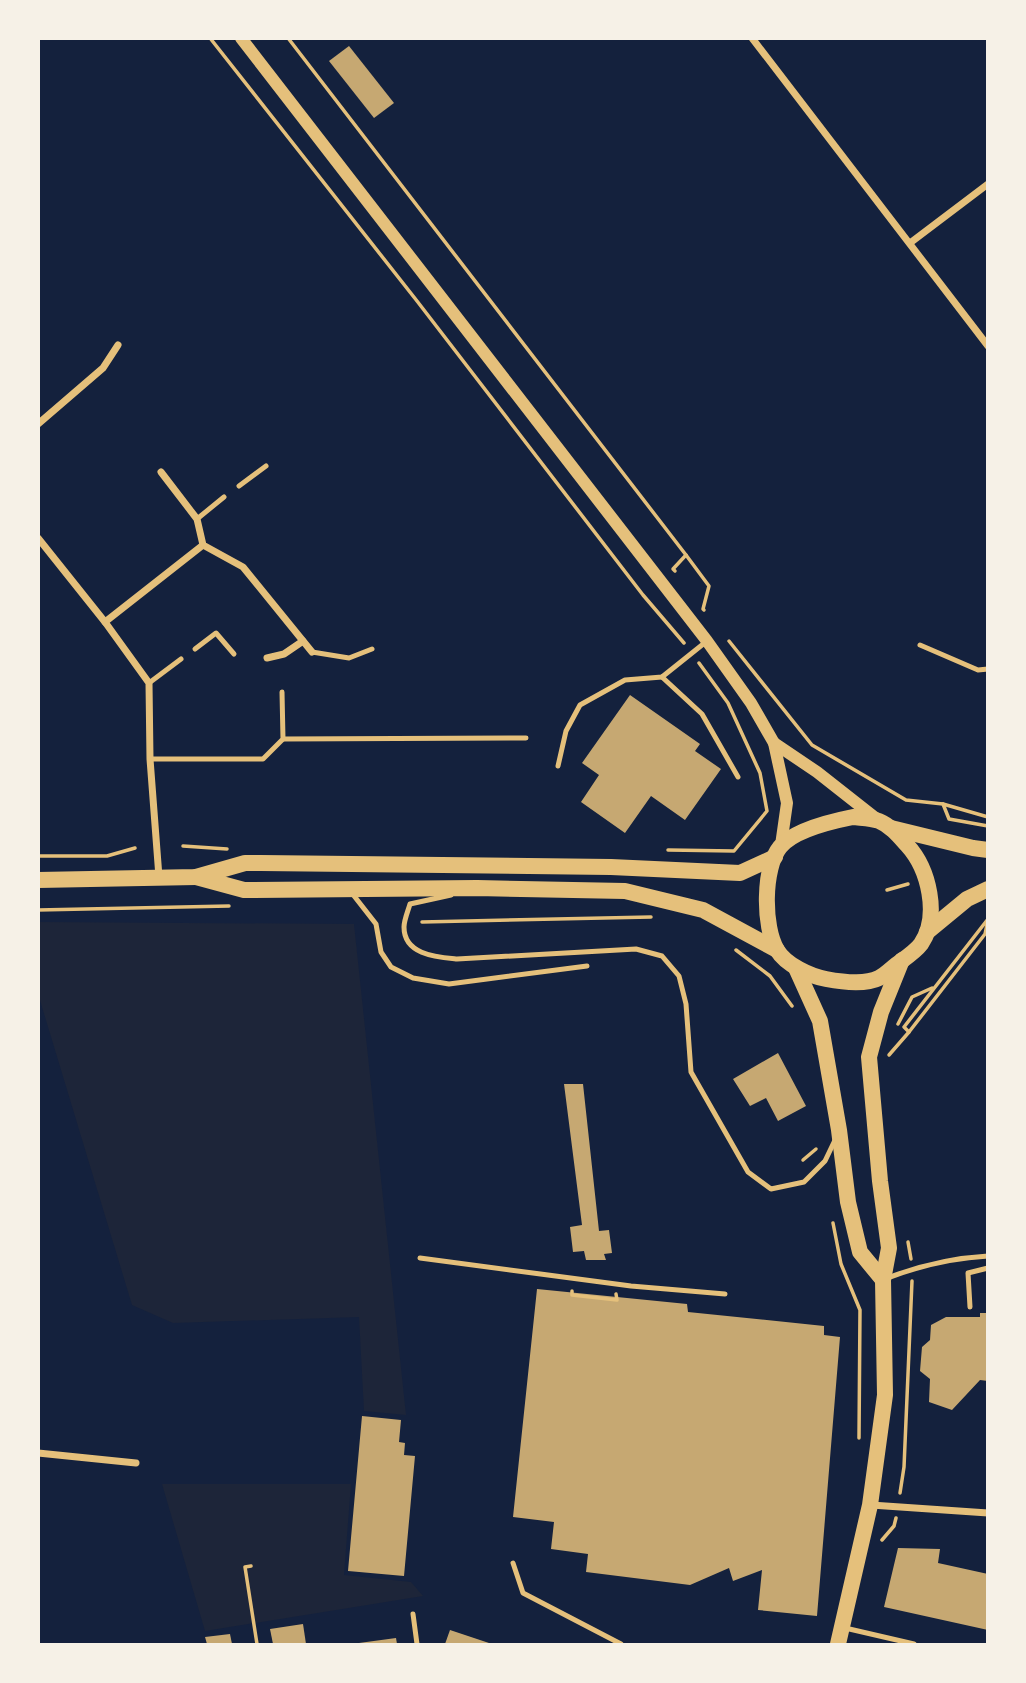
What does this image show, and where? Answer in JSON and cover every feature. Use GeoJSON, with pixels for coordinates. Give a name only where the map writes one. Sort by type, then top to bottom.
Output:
{"type":"FeatureCollection","features":[{"type":"Feature","properties":{"kind":"main road"},"geometry":{"type":"LineString","coordinates":[[196,877],[244,863],[611,867],[740,873],[810,828],[853,817],[961,846],[988,850]]}},
{"type":"Feature","properties":{"kind":"main road"},"geometry":{"type":"LineString","coordinates":[[796,968],[822,978],[848,982],[878,979],[920,946],[927,932],[931,899],[927,875],[915,854],[885,824]]}},
{"type":"Feature","properties":{"kind":"main road"},"geometry":{"type":"LineString","coordinates":[[777,950],[768,923],[767,898],[769,876],[778,851]]}},
{"type":"Feature","properties":{"kind":"main road"},"geometry":{"type":"LineString","coordinates":[[38,880],[196,877],[244,890],[477,888],[625,891],[703,910],[777,950],[796,968],[820,1021],[839,1130],[848,1202],[860,1252],[883,1280]]}},
{"type":"Feature","properties":{"kind":"main road"},"geometry":{"type":"LineString","coordinates":[[927,932],[967,899],[988,889]]}},
{"type":"Feature","properties":{"kind":"main road"},"geometry":{"type":"LineString","coordinates":[[838,1644],[870,1505],[886,1395],[883,1280],[889,1248],[869,1057],[881,1012],[902,960]]}},
{"type":"Feature","properties":{"kind":"street"},"geometry":{"type":"LineString","coordinates":[[242,38],[707,641],[751,703],[774,743],[787,803],[778,851]]}},
{"type":"Feature","properties":{"kind":"street"},"geometry":{"type":"LineString","coordinates":[[752,38],[988,346]]}},
{"type":"Feature","properties":{"kind":"street"},"geometry":{"type":"LineString","coordinates":[[911,243],[988,184]]}},
{"type":"Feature","properties":{"kind":"street"},"geometry":{"type":"LineString","coordinates":[[38,424],[103,368],[118,345]]}},
{"type":"Feature","properties":{"kind":"street"},"geometry":{"type":"LineString","coordinates":[[162,472],[197,519],[203,545],[243,567],[312,652]]}},
{"type":"Feature","properties":{"kind":"street"},"geometry":{"type":"LineString","coordinates":[[38,538],[105,622],[149,683],[150,759],[159,877]]}},
{"type":"Feature","properties":{"kind":"street"},"geometry":{"type":"LineString","coordinates":[[105,622],[203,545]]}},
{"type":"Feature","properties":{"kind":"street"},"geometry":{"type":"LineString","coordinates":[[267,658],[284,654],[303,641]]}},
{"type":"Feature","properties":{"kind":"street"},"geometry":{"type":"LineString","coordinates":[[774,743],[885,824]]}},
{"type":"Feature","properties":{"kind":"street"},"geometry":{"type":"LineString","coordinates":[[38,1453],[136,1463]]}},
{"type":"Feature","properties":{"kind":"street"},"geometry":{"type":"LineString","coordinates":[[870,1505],[988,1513]]}},
{"type":"Feature","properties":{"kind":"lane"},"geometry":{"type":"LineString","coordinates":[[239,486],[266,466]]}},
{"type":"Feature","properties":{"kind":"lane"},"geometry":{"type":"LineString","coordinates":[[197,519],[225,498]]}},
{"type":"Feature","properties":{"kind":"lane"},"geometry":{"type":"LineString","coordinates":[[195,649],[216,633],[234,654]]}},
{"type":"Feature","properties":{"kind":"lane"},"geometry":{"type":"LineString","coordinates":[[558,766],[566,731],[580,705],[625,680],[662,677],[707,641]]}},
{"type":"Feature","properties":{"kind":"lane"},"geometry":{"type":"LineString","coordinates":[[920,645],[978,670],[988,669]]}},
{"type":"Feature","properties":{"kind":"lane"},"geometry":{"type":"LineString","coordinates":[[312,652],[349,658],[372,649]]}},
{"type":"Feature","properties":{"kind":"lane"},"geometry":{"type":"LineString","coordinates":[[149,683],[181,659]]}},
{"type":"Feature","properties":{"kind":"lane"},"geometry":{"type":"LineString","coordinates":[[662,677],[702,714],[738,777]]}},
{"type":"Feature","properties":{"kind":"lane"},"geometry":{"type":"LineString","coordinates":[[282,692],[283,739]]}},
{"type":"Feature","properties":{"kind":"lane"},"geometry":{"type":"LineString","coordinates":[[150,759],[263,759],[283,739],[526,738]]}},
{"type":"Feature","properties":{"kind":"lane"},"geometry":{"type":"LineString","coordinates":[[477,888],[410,904],[404,928],[410,945],[428,956],[457,959],[636,948],[662,956],[679,976],[686,1004],[691,1072],[748,1172],[771,1189],[804,1182],[825,1161],[839,1130]]}},
{"type":"Feature","properties":{"kind":"lane"},"geometry":{"type":"LineString","coordinates":[[350,890],[376,924],[381,952],[391,967],[414,978],[449,984],[587,966]]}},
{"type":"Feature","properties":{"kind":"lane"},"geometry":{"type":"LineString","coordinates":[[883,1280],[912,1268],[988,1256]]}},
{"type":"Feature","properties":{"kind":"lane"},"geometry":{"type":"LineString","coordinates":[[420,1258],[631,1286],[725,1294]]}},
{"type":"Feature","properties":{"kind":"lane"},"geometry":{"type":"LineString","coordinates":[[970,1307],[968,1273],[988,1269]]}},
{"type":"Feature","properties":{"kind":"lane"},"geometry":{"type":"LineString","coordinates":[[513,1563],[523,1593],[621,1644]]}},
{"type":"Feature","properties":{"kind":"lane"},"geometry":{"type":"LineString","coordinates":[[413,1614],[417,1644]]}},
{"type":"Feature","properties":{"kind":"lane"},"geometry":{"type":"LineString","coordinates":[[842,1627],[914,1644]]}},
{"type":"Feature","properties":{"kind":"path"},"geometry":{"type":"LineString","coordinates":[[210,38],[729,704],[760,773],[767,811],[734,851],[665,850]]}},
{"type":"Feature","properties":{"kind":"path"},"geometry":{"type":"LineString","coordinates":[[288,38],[709,586],[703,608],[711,619]]}},
{"type":"Feature","properties":{"kind":"path"},"geometry":{"type":"LineString","coordinates":[[673,569],[686,555]]}},
{"type":"Feature","properties":{"kind":"path"},"geometry":{"type":"LineString","coordinates":[[728,640],[812,745],[906,800],[943,804],[988,817]]}},
{"type":"Feature","properties":{"kind":"path"},"geometry":{"type":"LineString","coordinates":[[943,804],[949,819],[988,826]]}},
{"type":"Feature","properties":{"kind":"path"},"geometry":{"type":"LineString","coordinates":[[183,846],[235,849]]}},
{"type":"Feature","properties":{"kind":"path"},"geometry":{"type":"LineString","coordinates":[[38,856],[107,856],[135,848]]}},
{"type":"Feature","properties":{"kind":"path"},"geometry":{"type":"LineString","coordinates":[[38,910],[239,906]]}},
{"type":"Feature","properties":{"kind":"path"},"geometry":{"type":"LineString","coordinates":[[909,1032],[904,1027],[988,919]]}},
{"type":"Feature","properties":{"kind":"path"},"geometry":{"type":"LineString","coordinates":[[900,1045],[967,960],[985,934],[988,919]]}},
{"type":"Feature","properties":{"kind":"path"},"geometry":{"type":"LineString","coordinates":[[896,1028],[912,997],[933,988]]}},
{"type":"Feature","properties":{"kind":"path"},"geometry":{"type":"LineString","coordinates":[[886,1058],[888,1048]]}},
{"type":"Feature","properties":{"kind":"path"},"geometry":{"type":"LineString","coordinates":[[831,1216],[841,1264],[860,1310],[859,1438]]}},
{"type":"Feature","properties":{"kind":"path"},"geometry":{"type":"LineString","coordinates":[[902,1480],[913,1279]]}},
{"type":"Feature","properties":{"kind":"path"},"geometry":{"type":"LineString","coordinates":[[880,1550],[883,1537],[894,1526]]}},
{"type":"Feature","properties":{"kind":"path"},"geometry":{"type":"LineString","coordinates":[[251,1566],[245,1567],[257,1644]]}},
{"type":"Feature","properties":{"kind":"shaded area"},"geometry":{"type":"Polygon","coordinates":[[[39,922],[354,924],[406,1415],[364,1411],[359,1317],[173,1323],[132,1305],[39,997],[39,922]]]}},
{"type":"Feature","properties":{"kind":"shaded area"},"geometry":{"type":"Polygon","coordinates":[[[162,1484],[351,1484],[344,1575],[411,1582],[423,1596],[205,1631],[162,1484]]]}},
{"type":"Feature","properties":{"kind":"building"},"geometry":{"type":"Polygon","coordinates":[[[349,46],[394,103],[374,118],[329,61],[349,46]]]}},
{"type":"Feature","properties":{"kind":"building"},"geometry":{"type":"Polygon","coordinates":[[[630,695],[700,744],[695,751],[721,769],[685,820],[651,796],[625,833],[581,802],[599,775],[582,763],[630,695]]]}},
{"type":"Feature","properties":{"kind":"building"},"geometry":{"type":"Polygon","coordinates":[[[778,1053],[806,1106],[778,1121],[766,1098],[750,1106],[733,1079],[778,1053]]]}},
{"type":"Feature","properties":{"kind":"building"},"geometry":{"type":"Polygon","coordinates":[[[564,1084],[583,1084],[599,1231],[609,1230],[612,1253],[604,1254],[606,1260],[586,1260],[584,1251],[573,1252],[570,1227],[582,1225],[564,1084]]]}},
{"type":"Feature","properties":{"kind":"building"},"geometry":{"type":"Polygon","coordinates":[[[537,1289],[687,1304],[688,1312],[824,1326],[824,1335],[840,1337],[817,1616],[758,1610],[762,1570],[733,1581],[729,1568],[690,1585],[586,1572],[588,1554],[551,1549],[554,1522],[513,1517],[537,1289]]]}},
{"type":"Feature","properties":{"kind":"building"},"geometry":{"type":"Polygon","coordinates":[[[980,1313],[988,1313],[988,1381],[980,1380],[952,1410],[929,1402],[930,1379],[920,1371],[922,1347],[930,1340],[931,1325],[946,1317],[980,1317],[980,1313]]]}},
{"type":"Feature","properties":{"kind":"building"},"geometry":{"type":"Polygon","coordinates":[[[362,1416],[401,1420],[399,1442],[405,1443],[404,1455],[415,1456],[404,1576],[348,1571],[362,1416]]]}},
{"type":"Feature","properties":{"kind":"building"},"geometry":{"type":"Polygon","coordinates":[[[898,1548],[940,1549],[938,1563],[988,1574],[988,1630],[884,1607],[898,1548]]]}},
{"type":"Feature","properties":{"kind":"building"},"geometry":{"type":"Polygon","coordinates":[[[303,1624],[306,1644],[273,1644],[270,1629],[303,1624]]]}},
{"type":"Feature","properties":{"kind":"building"},"geometry":{"type":"Polygon","coordinates":[[[450,1630],[492,1644],[445,1644],[450,1630]]]}},
{"type":"Feature","properties":{"kind":"building"},"geometry":{"type":"Polygon","coordinates":[[[230,1634],[232,1644],[207,1644],[205,1637],[230,1634]]]}},
{"type":"Feature","properties":{"kind":"building"},"geometry":{"type":"Polygon","coordinates":[[[396,1638],[397,1644],[359,1644],[359,1643],[396,1638]]]}}]}
